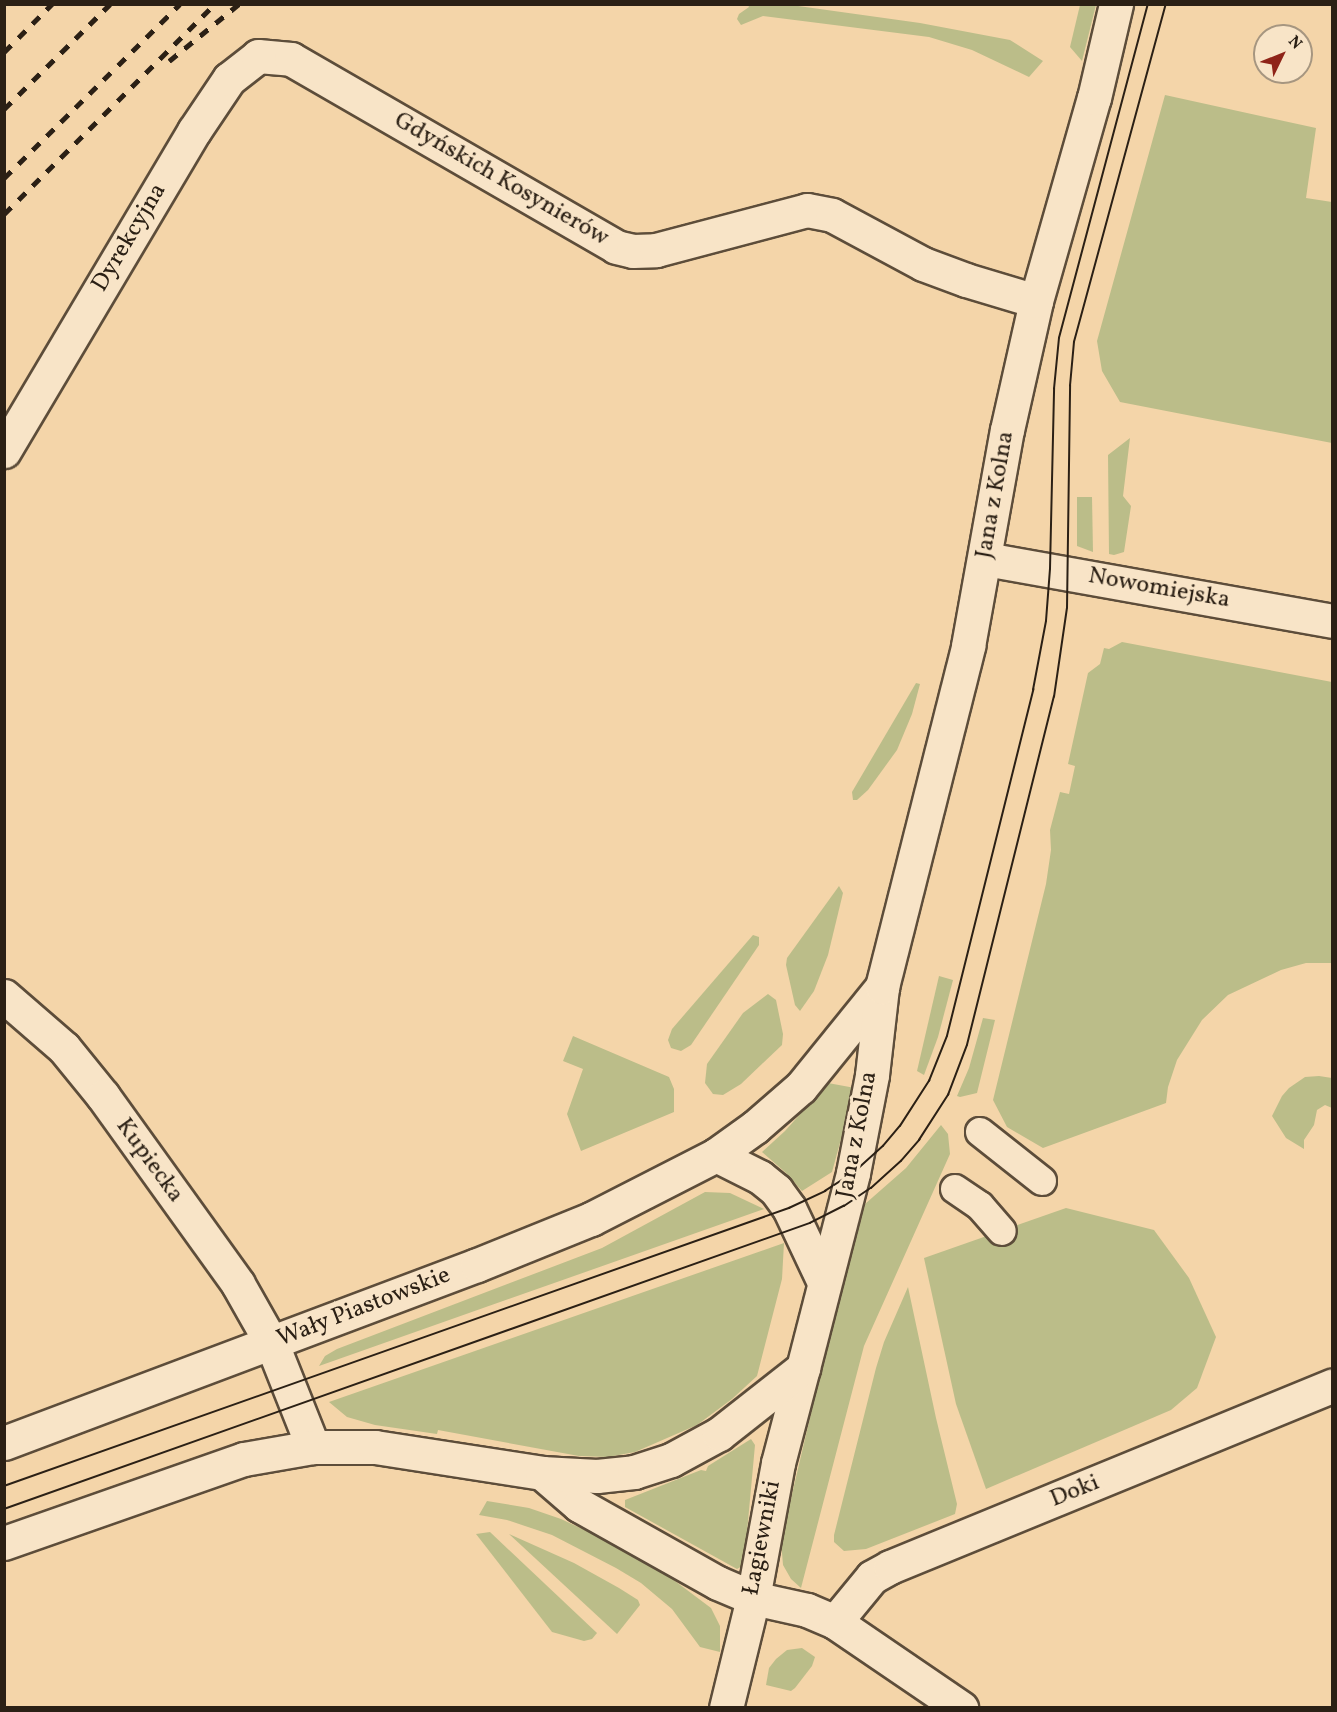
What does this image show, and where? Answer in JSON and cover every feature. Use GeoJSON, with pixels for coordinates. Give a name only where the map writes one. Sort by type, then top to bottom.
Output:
{"type":"FeatureCollection","features":[{"type":"Feature","properties":{"kind":"main road","name":"Jana z Kolna"},"geometry":{"type":"LineString","coordinates":[[824,1282],[853,1173],[872,1075],[882,987],[968,645],[1007,430],[1036,301],[1094,98],[1116,4]]}},
{"type":"Feature","properties":{"kind":"main road","name":"Dyrekcyjna"},"geometry":{"type":"LineString","coordinates":[[4,451],[194,130],[229,79],[258,56],[280,57]]}},
{"type":"Feature","properties":{"kind":"main road","name":"Gdyńskich Kosynierów"},"geometry":{"type":"LineString","coordinates":[[280,57],[291,59],[616,247],[633,251],[656,250],[807,210],[832,215],[923,264],[966,280],[1036,301]]}},
{"type":"Feature","properties":{"kind":"main road","name":"Nowomiejska"},"geometry":{"type":"LineString","coordinates":[[985,559],[1332,621]]}},
{"type":"Feature","properties":{"kind":"main road","name":"Jana z Kolna"},"geometry":{"type":"LineString","coordinates":[[716,1155],[755,1127],[801,1087],[882,987]]}},
{"type":"Feature","properties":{"kind":"main road","name":"Kupiecka"},"geometry":{"type":"LineString","coordinates":[[4,996],[64,1048],[103,1096],[238,1284],[273,1344],[313,1447]]}},
{"type":"Feature","properties":{"kind":"main road"},"geometry":{"type":"LineString","coordinates":[[4,1543],[244,1459],[313,1447],[375,1447],[542,1473],[597,1476],[634,1472],[670,1460],[719,1434],[803,1368],[824,1282],[789,1208],[776,1190],[760,1177],[716,1155]]}},
{"type":"Feature","properties":{"kind":"main road","name":"Wały Piastowskie"},"geometry":{"type":"LineString","coordinates":[[4,1443],[273,1344],[591,1219],[716,1155]]}},
{"type":"Feature","properties":{"kind":"main road","name":"Łagiewniki"},"geometry":{"type":"LineString","coordinates":[[726,1707],[753,1598],[778,1462],[803,1368]]}},
{"type":"Feature","properties":{"kind":"main road","name":"Doki"},"geometry":{"type":"LineString","coordinates":[[836,1622],[872,1577],[890,1567],[1332,1386]]}},
{"type":"Feature","properties":{"kind":"main road"},"geometry":{"type":"LineString","coordinates":[[542,1473],[579,1505],[718,1583],[753,1598],[807,1610],[836,1622],[961,1707]]}},
{"type":"Feature","properties":{"kind":"street"},"geometry":{"type":"LineString","coordinates":[[980,1132],[1042,1182]]}},
{"type":"Feature","properties":{"kind":"street"},"geometry":{"type":"LineString","coordinates":[[955,1189],[980,1206],[1002,1231]]}},
{"type":"Feature","properties":{"kind":"green space"},"geometry":{"type":"Polygon","coordinates":[[[748,5],[791,5],[920,23],[1010,40],[1043,61],[1029,77],[972,50],[929,37],[763,16],[741,25],[737,19],[739,14],[749,7],[748,5]]]}},
{"type":"Feature","properties":{"kind":"green space"},"geometry":{"type":"Polygon","coordinates":[[[1080,5],[1096,5],[1082,61],[1070,47],[1080,5]]]}},
{"type":"Feature","properties":{"kind":"green space"},"geometry":{"type":"Polygon","coordinates":[[[1165,95],[1316,128],[1306,198],[1332,202],[1332,443],[1120,402],[1102,371],[1097,341],[1165,95]]]}},
{"type":"Feature","properties":{"kind":"green space"},"geometry":{"type":"Polygon","coordinates":[[[1130,438],[1123,496],[1131,506],[1124,552],[1114,555],[1109,554],[1108,455],[1130,438]]]}},
{"type":"Feature","properties":{"kind":"green space"},"geometry":{"type":"Polygon","coordinates":[[[1077,497],[1092,497],[1093,552],[1077,546],[1077,497]]]}},
{"type":"Feature","properties":{"kind":"green space"},"geometry":{"type":"Polygon","coordinates":[[[1122,642],[1332,682],[1332,963],[1306,963],[1281,970],[1228,995],[1202,1020],[1177,1060],[1168,1087],[1166,1103],[1043,1148],[1007,1127],[993,1100],[1046,884],[1051,850],[1050,830],[1060,792],[1069,794],[1075,766],[1068,764],[1088,673],[1100,664],[1104,648],[1109,649],[1122,642]]]}},
{"type":"Feature","properties":{"kind":"green space"},"geometry":{"type":"Polygon","coordinates":[[[916,683],[920,684],[912,714],[897,750],[868,790],[857,800],[853,800],[852,792],[916,683]]]}},
{"type":"Feature","properties":{"kind":"green space"},"geometry":{"type":"Polygon","coordinates":[[[839,886],[843,893],[828,955],[814,991],[800,1011],[795,1005],[786,965],[787,958],[839,886]]]}},
{"type":"Feature","properties":{"kind":"green space"},"geometry":{"type":"Polygon","coordinates":[[[753,935],[759,937],[759,945],[691,1045],[681,1051],[671,1048],[668,1040],[672,1029],[753,935]]]}},
{"type":"Feature","properties":{"kind":"green space"},"geometry":{"type":"Polygon","coordinates":[[[939,976],[953,980],[938,1037],[924,1075],[917,1071],[939,976]]]}},
{"type":"Feature","properties":{"kind":"green space"},"geometry":{"type":"Polygon","coordinates":[[[768,994],[776,1000],[783,1034],[782,1045],[741,1084],[723,1095],[713,1094],[705,1083],[707,1064],[743,1013],[768,994]]]}},
{"type":"Feature","properties":{"kind":"green space"},"geometry":{"type":"Polygon","coordinates":[[[983,1018],[995,1020],[977,1093],[960,1097],[957,1096],[969,1068],[983,1018]]]}},
{"type":"Feature","properties":{"kind":"green space"},"geometry":{"type":"Polygon","coordinates":[[[573,1036],[669,1077],[674,1089],[674,1112],[581,1151],[567,1114],[583,1069],[563,1061],[573,1036]]]}},
{"type":"Feature","properties":{"kind":"green space"},"geometry":{"type":"Polygon","coordinates":[[[1305,1077],[1332,1078],[1332,1108],[1325,1105],[1317,1110],[1314,1125],[1304,1140],[1304,1149],[1286,1138],[1272,1116],[1282,1096],[1289,1088],[1305,1077]]]}},
{"type":"Feature","properties":{"kind":"green space"},"geometry":{"type":"Polygon","coordinates":[[[828,1083],[855,1088],[832,1172],[802,1191],[762,1152],[785,1131],[828,1083]]]}},
{"type":"Feature","properties":{"kind":"green space"},"geometry":{"type":"Polygon","coordinates":[[[941,1125],[948,1134],[950,1154],[864,1346],[801,1588],[791,1579],[783,1565],[781,1541],[821,1371],[865,1204],[906,1168],[941,1125]]]}},
{"type":"Feature","properties":{"kind":"green space"},"geometry":{"type":"Polygon","coordinates":[[[705,1192],[730,1193],[764,1209],[319,1366],[325,1356],[337,1349],[602,1248],[705,1192]]]}},
{"type":"Feature","properties":{"kind":"green space"},"geometry":{"type":"Polygon","coordinates":[[[1066,1208],[1154,1230],[1189,1278],[1216,1337],[1197,1388],[1171,1410],[986,1489],[956,1404],[924,1258],[1066,1208]]]}},
{"type":"Feature","properties":{"kind":"green space"},"geometry":{"type":"Polygon","coordinates":[[[784,1243],[782,1279],[757,1376],[732,1399],[697,1425],[635,1452],[608,1457],[579,1456],[438,1430],[437,1434],[375,1425],[347,1417],[329,1402],[784,1243]]]}},
{"type":"Feature","properties":{"kind":"green space"},"geometry":{"type":"Polygon","coordinates":[[[908,1287],[957,1504],[955,1514],[866,1549],[844,1551],[834,1542],[834,1535],[876,1368],[884,1342],[908,1287]]]}},
{"type":"Feature","properties":{"kind":"green space"},"geometry":{"type":"Polygon","coordinates":[[[751,1439],[755,1445],[744,1565],[737,1569],[625,1507],[625,1500],[701,1470],[706,1471],[708,1466],[751,1439]]]}},
{"type":"Feature","properties":{"kind":"green space"},"geometry":{"type":"Polygon","coordinates":[[[487,1501],[529,1508],[561,1519],[608,1541],[667,1575],[711,1608],[720,1626],[720,1652],[700,1647],[672,1609],[641,1583],[616,1568],[552,1535],[507,1520],[479,1515],[487,1501]]]}},
{"type":"Feature","properties":{"kind":"green space"},"geometry":{"type":"Polygon","coordinates":[[[490,1532],[597,1633],[592,1639],[584,1641],[552,1632],[476,1534],[490,1532]]]}},
{"type":"Feature","properties":{"kind":"green space"},"geometry":{"type":"Polygon","coordinates":[[[509,1534],[574,1563],[638,1600],[640,1605],[617,1634],[509,1534]]]}},
{"type":"Feature","properties":{"kind":"green space"},"geometry":{"type":"Polygon","coordinates":[[[802,1648],[815,1657],[812,1666],[795,1688],[791,1691],[766,1685],[769,1668],[776,1659],[787,1650],[802,1648]]]}},
{"type":"Feature","properties":{"kind":"tram line"},"geometry":{"type":"LineString","coordinates":[[4,1486],[789,1208],[825,1191],[853,1173],[883,1146],[900,1126],[929,1081],[947,1036],[1033,690],[1046,621],[1050,569],[1054,389],[1059,338],[1148,4]]}},
{"type":"Feature","properties":{"kind":"tram line"},"geometry":{"type":"LineString","coordinates":[[4,1509],[810,1223],[844,1206],[871,1188],[901,1161],[919,1140],[948,1095],[967,1045],[1054,697],[1067,608],[1070,386],[1074,342],[1166,4]]}},
{"type":"Feature","properties":{"kind":"railway"},"geometry":{"type":"LineString","coordinates":[[4,52],[52,4]]}},
{"type":"Feature","properties":{"kind":"railway"},"geometry":{"type":"LineString","coordinates":[[4,109],[110,4]]}},
{"type":"Feature","properties":{"kind":"railway"},"geometry":{"type":"LineString","coordinates":[[4,178],[180,4]]}},
{"type":"Feature","properties":{"kind":"railway"},"geometry":{"type":"LineString","coordinates":[[4,214],[215,4]]}},
{"type":"Feature","properties":{"kind":"railway"},"geometry":{"type":"LineString","coordinates":[[169,61],[239,4]]}}]}
